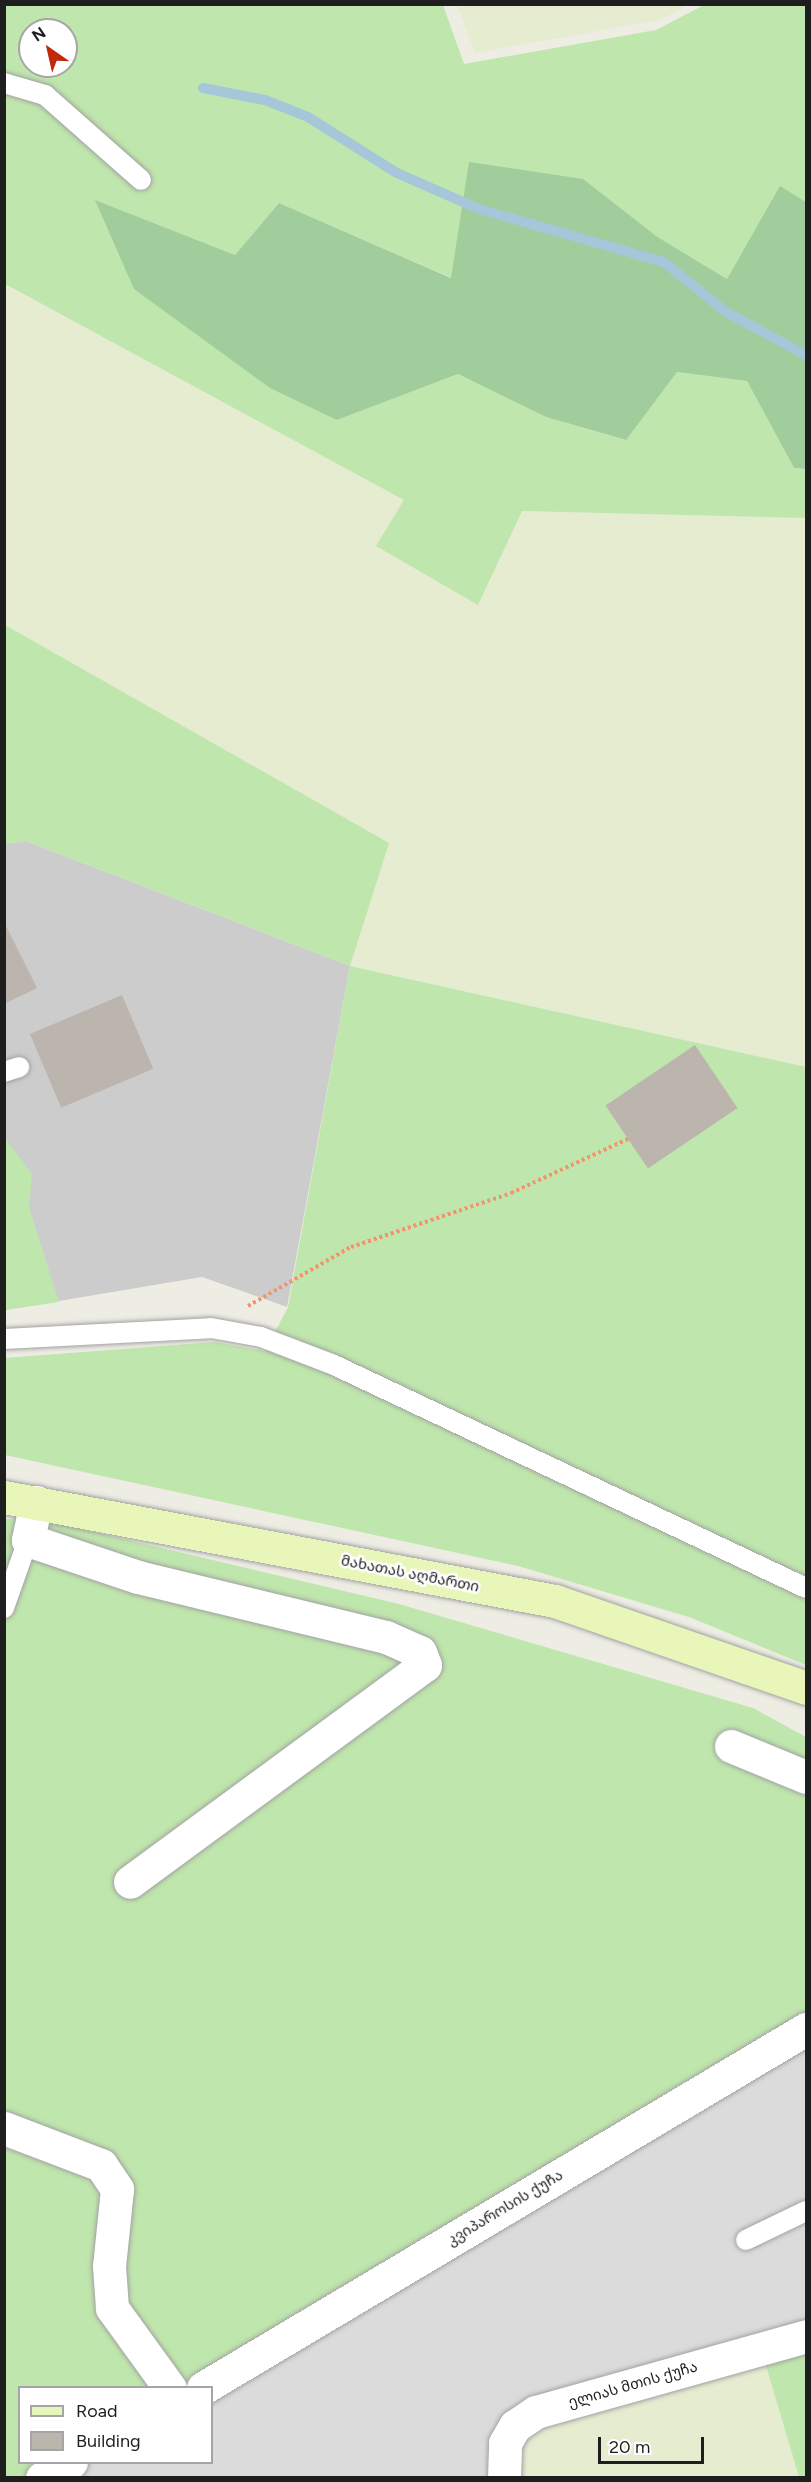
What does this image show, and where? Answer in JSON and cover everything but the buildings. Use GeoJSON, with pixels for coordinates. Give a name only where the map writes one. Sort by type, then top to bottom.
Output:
{"type":"FeatureCollection","features":[{"type":"Feature","properties":{"kind":"main road","name":"მახათას აღმართი"},"geometry":{"type":"LineString","coordinates":[[4,1497],[555,1601],[807,1688]]}},
{"type":"Feature","properties":{"kind":"street"},"geometry":{"type":"LineString","coordinates":[[36,1503],[28,1540],[138,1576],[386,1637],[420,1652],[425,1665],[130,1882]]}},
{"type":"Feature","properties":{"kind":"street"},"geometry":{"type":"LineString","coordinates":[[731,1746],[807,1777]]}},
{"type":"Feature","properties":{"kind":"street","name":"კვიპაროსის ქუჩა"},"geometry":{"type":"LineString","coordinates":[[206,2386],[807,2029]]}},
{"type":"Feature","properties":{"kind":"street"},"geometry":{"type":"LineString","coordinates":[[4,2128],[100,2165],[117,2189],[109,2266],[112,2308],[169,2386]]}},
{"type":"Feature","properties":{"kind":"street","name":"ელიას მთის ქუჩა"},"geometry":{"type":"LineString","coordinates":[[504,2478],[505,2443],[515,2426],[536,2412],[807,2336]]}},
{"type":"Feature","properties":{"kind":"street"},"geometry":{"type":"LineString","coordinates":[[42,2478],[69,2464]]}},
{"type":"Feature","properties":{"kind":"lane"},"geometry":{"type":"LineString","coordinates":[[4,83],[45,95],[141,180]]}},
{"type":"Feature","properties":{"kind":"lane"},"geometry":{"type":"LineString","coordinates":[[4,1339],[211,1328],[261,1337],[334,1365],[807,1588]]}},
{"type":"Feature","properties":{"kind":"lane"},"geometry":{"type":"LineString","coordinates":[[4,1608],[28,1540]]}},
{"type":"Feature","properties":{"kind":"lane"},"geometry":{"type":"LineString","coordinates":[[746,2240],[807,2211]]}},
{"type":"Feature","properties":{"kind":"path"},"geometry":{"type":"LineString","coordinates":[[211,1328],[351,1247],[511,1193],[628,1139]]}},
{"type":"Feature","properties":{"kind":"shaded area"},"geometry":{"type":"Polygon","coordinates":[[[26,841],[350,966],[287,1307],[202,1277],[5,1310],[4,844],[26,841]]]}},
{"type":"Feature","properties":{"kind":"shaded area"},"geometry":{"type":"Polygon","coordinates":[[[806,2029],[806,2336],[504,2477],[42,2478],[69,2464],[213,2464],[213,2387],[806,2029]]]}},
{"type":"Feature","properties":{"kind":"green space"},"geometry":{"type":"Polygon","coordinates":[[[457,4],[689,5],[660,20],[475,53],[457,4]]]}},
{"type":"Feature","properties":{"kind":"green space"},"geometry":{"type":"Polygon","coordinates":[[[4,5],[443,5],[464,64],[656,30],[704,5],[806,5],[806,202],[780,187],[727,279],[656,236],[470,162],[452,278],[279,203],[235,255],[97,201],[337,420],[458,374],[546,417],[625,440],[677,372],[747,381],[794,468],[806,469],[806,518],[522,511],[478,605],[376,546],[404,500],[5,284],[4,5]]]}},
{"type":"Feature","properties":{"kind":"green space"},"geometry":{"type":"Polygon","coordinates":[[[469,162],[583,179],[656,236],[727,279],[780,186],[806,202],[806,469],[794,468],[747,381],[677,372],[626,440],[546,417],[458,374],[337,420],[270,388],[134,289],[95,200],[235,255],[279,203],[451,278],[469,162]]]}},
{"type":"Feature","properties":{"kind":"green space"},"geometry":{"type":"Polygon","coordinates":[[[4,284],[405,500],[479,604],[521,511],[806,518],[806,1067],[350,966],[388,843],[5,625],[4,284]]]}},
{"type":"Feature","properties":{"kind":"green space"},"geometry":{"type":"Polygon","coordinates":[[[5,625],[389,843],[350,966],[26,841],[5,844],[5,625]]]}},
{"type":"Feature","properties":{"kind":"green space"},"geometry":{"type":"Polygon","coordinates":[[[350,966],[806,1067],[806,1665],[689,1617],[518,1566],[5,1455],[4,1358],[215,1342],[265,1351],[288,1307],[350,966]]]}},
{"type":"Feature","properties":{"kind":"green space"},"geometry":{"type":"Polygon","coordinates":[[[5,1138],[32,1174],[29,1207],[59,1302],[5,1310],[5,1138]]]}},
{"type":"Feature","properties":{"kind":"green space"},"geometry":{"type":"Polygon","coordinates":[[[4,1519],[47,1521],[399,1604],[753,1708],[806,1737],[806,2029],[205,2386],[18,2386],[18,2464],[69,2464],[42,2478],[4,2477],[4,1519]]]}},
{"type":"Feature","properties":{"kind":"green space"},"geometry":{"type":"Polygon","coordinates":[[[806,2336],[806,2477],[799,2477],[761,2349],[806,2336]]]}},
{"type":"Feature","properties":{"kind":"green space"},"geometry":{"type":"Polygon","coordinates":[[[761,2349],[799,2477],[504,2478],[515,2426],[761,2349]]]}},
{"type":"Feature","properties":{"kind":"waterway"},"geometry":{"type":"LineString","coordinates":[[203,88],[265,100],[308,117],[397,173],[479,209],[664,262],[726,312],[806,355]]}}]}
